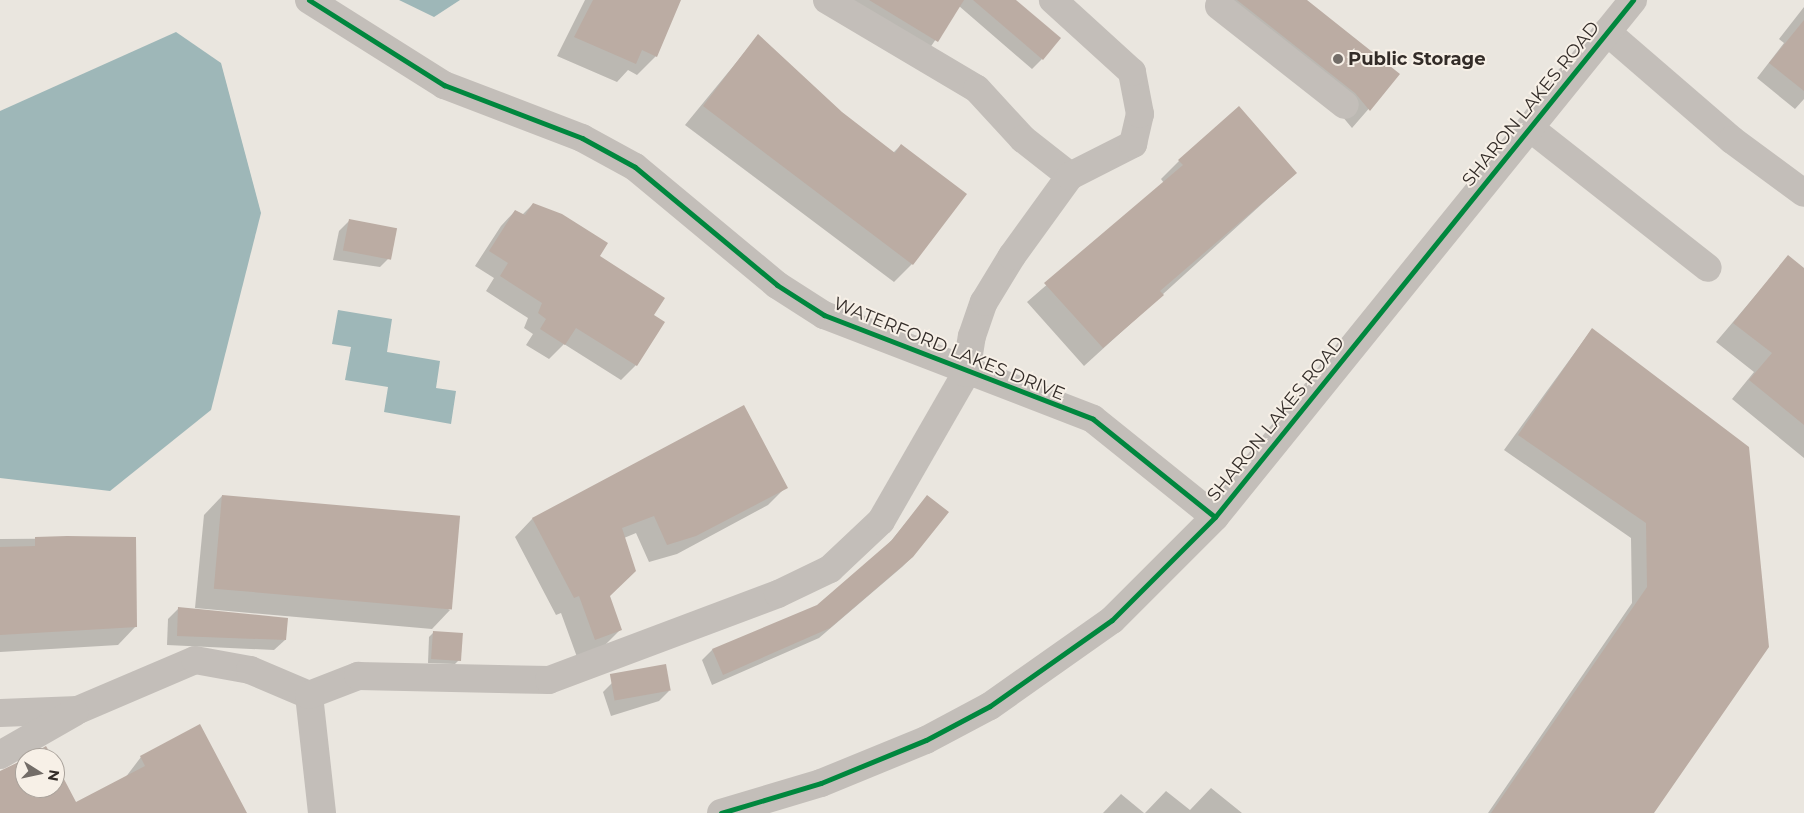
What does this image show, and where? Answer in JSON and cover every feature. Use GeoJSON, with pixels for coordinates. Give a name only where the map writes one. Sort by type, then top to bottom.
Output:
{"type":"FeatureCollection","features":[{"type":"Feature","properties":{"kind":"street","name":"WATERFORD LAKES DRIVE"},"geometry":{"type":"LineString","coordinates":[[310,0],[444,85],[582,138],[635,167],[776,285],[824,315],[966,373],[1094,419],[1215,517]]}},
{"type":"Feature","properties":{"kind":"street"},"geometry":{"type":"LineString","coordinates":[[827,0],[977,89],[1023,139],[1070,176]]}},
{"type":"Feature","properties":{"kind":"street"},"geometry":{"type":"LineString","coordinates":[[0,755],[78,710],[195,660],[250,670],[309,695],[358,676],[549,680],[778,594],[830,569],[880,521],[966,373],[984,302],[1070,176],[1132,144],[1140,114],[1132,72],[1053,0]]}},
{"type":"Feature","properties":{"kind":"street","name":"SHARON LAKES ROAD"},"geometry":{"type":"LineString","coordinates":[[721,813],[780,805],[990,706],[1112,620],[1215,517],[1633,0]]}},
{"type":"Feature","properties":{"kind":"street"},"geometry":{"type":"LineString","coordinates":[[1218,2],[1346,105]]}},
{"type":"Feature","properties":{"kind":"street"},"geometry":{"type":"LineString","coordinates":[[1607,32],[1732,140],[1804,194]]}},
{"type":"Feature","properties":{"kind":"street"},"geometry":{"type":"LineString","coordinates":[[1530,128],[1708,268]]}},
{"type":"Feature","properties":{"kind":"street"},"geometry":{"type":"LineString","coordinates":[[309,695],[317,735],[317,805]]}},
{"type":"Feature","properties":{"kind":"street"},"geometry":{"type":"LineString","coordinates":[[0,713],[78,710]]}},
{"type":"Feature","properties":{"kind":"water"},"geometry":{"type":"Polygon","coordinates":[[[399,0],[460,0],[434,17],[399,0]]]}},
{"type":"Feature","properties":{"kind":"water"},"geometry":{"type":"Polygon","coordinates":[[[176,32],[221,63],[261,213],[211,410],[110,491],[0,478],[0,111],[176,32]]]}},
{"type":"Feature","properties":{"kind":"water"},"geometry":{"type":"Polygon","coordinates":[[[338,310],[392,319],[387,352],[440,361],[436,388],[456,391],[451,424],[384,412],[388,387],[345,380],[351,347],[332,344],[338,310]]]}},
{"type":"Feature","properties":{"kind":"building"},"geometry":{"type":"Polygon","coordinates":[[[593,0],[681,0],[657,57],[642,50],[636,64],[574,37],[593,0]]]}},
{"type":"Feature","properties":{"kind":"building"},"geometry":{"type":"Polygon","coordinates":[[[869,0],[964,0],[938,42],[869,0]]]}},
{"type":"Feature","properties":{"kind":"building"},"geometry":{"type":"Polygon","coordinates":[[[973,0],[1016,0],[1061,38],[1043,60],[973,0]]]}},
{"type":"Feature","properties":{"kind":"building"},"geometry":{"type":"Polygon","coordinates":[[[1237,0],[1307,0],[1400,74],[1370,111],[1355,93],[1237,0]]]}},
{"type":"Feature","properties":{"kind":"building"},"geometry":{"type":"Polygon","coordinates":[[[1804,20],[1804,91],[1769,63],[1804,20]]]}},
{"type":"Feature","properties":{"kind":"building"},"geometry":{"type":"Polygon","coordinates":[[[758,34],[842,112],[895,153],[901,144],[967,194],[913,265],[703,106],[758,34]]]}},
{"type":"Feature","properties":{"kind":"building"},"geometry":{"type":"Polygon","coordinates":[[[1239,106],[1297,173],[1160,291],[1164,295],[1103,348],[1044,283],[1183,165],[1178,160],[1239,106]]]}},
{"type":"Feature","properties":{"kind":"building"},"geometry":{"type":"Polygon","coordinates":[[[533,203],[562,214],[608,243],[600,256],[665,298],[654,315],[665,322],[637,366],[576,328],[565,345],[540,329],[546,319],[538,313],[542,303],[500,276],[508,263],[489,251],[515,210],[525,215],[533,203]]]}},
{"type":"Feature","properties":{"kind":"building"},"geometry":{"type":"Polygon","coordinates":[[[349,219],[397,228],[391,260],[343,250],[349,219]]]}},
{"type":"Feature","properties":{"kind":"building"},"geometry":{"type":"Polygon","coordinates":[[[1788,255],[1804,268],[1804,425],[1749,380],[1772,353],[1733,323],[1788,255]]]}},
{"type":"Feature","properties":{"kind":"building"},"geometry":{"type":"Polygon","coordinates":[[[1592,328],[1749,447],[1769,647],[1654,813],[1491,813],[1647,587],[1646,523],[1518,435],[1592,328]]]}},
{"type":"Feature","properties":{"kind":"building"},"geometry":{"type":"Polygon","coordinates":[[[744,405],[788,488],[696,536],[667,545],[654,516],[622,528],[636,571],[610,596],[622,630],[595,640],[579,596],[574,598],[532,518],[744,405]]]}},
{"type":"Feature","properties":{"kind":"building"},"geometry":{"type":"Polygon","coordinates":[[[222,495],[460,516],[452,609],[214,589],[222,495]]]}},
{"type":"Feature","properties":{"kind":"building"},"geometry":{"type":"Polygon","coordinates":[[[927,495],[949,512],[913,557],[830,628],[723,675],[712,649],[817,605],[892,540],[927,495]]]}},
{"type":"Feature","properties":{"kind":"building"},"geometry":{"type":"Polygon","coordinates":[[[35,537],[136,537],[137,627],[0,635],[0,547],[35,546],[35,537]]]}},
{"type":"Feature","properties":{"kind":"building"},"geometry":{"type":"Polygon","coordinates":[[[178,607],[288,618],[286,640],[177,636],[178,607]]]}},
{"type":"Feature","properties":{"kind":"building"},"geometry":{"type":"Polygon","coordinates":[[[433,631],[463,633],[461,661],[431,659],[433,631]]]}},
{"type":"Feature","properties":{"kind":"building"},"geometry":{"type":"Polygon","coordinates":[[[666,664],[671,691],[615,700],[610,674],[666,664]]]}},
{"type":"Feature","properties":{"kind":"building"},"geometry":{"type":"Polygon","coordinates":[[[200,724],[247,813],[0,813],[0,771],[15,764],[15,798],[65,798],[65,781],[76,802],[145,766],[140,756],[200,724]]]}},
{"type":"Feature","properties":{"kind":"cycle path"},"geometry":{"type":"LineString","coordinates":[[309,0],[444,85],[582,138],[635,167],[777,285],[824,315],[1093,419],[1215,517]]}},
{"type":"Feature","properties":{"kind":"cycle path"},"geometry":{"type":"LineString","coordinates":[[721,813],[821,783],[926,740],[990,706],[1112,620],[1215,517],[1633,0]]}},
{"type":"Feature","properties":{"kind":"place","name":"Public Storage"},"geometry":{"type":"Point","coordinates":[1338,59]}}]}
